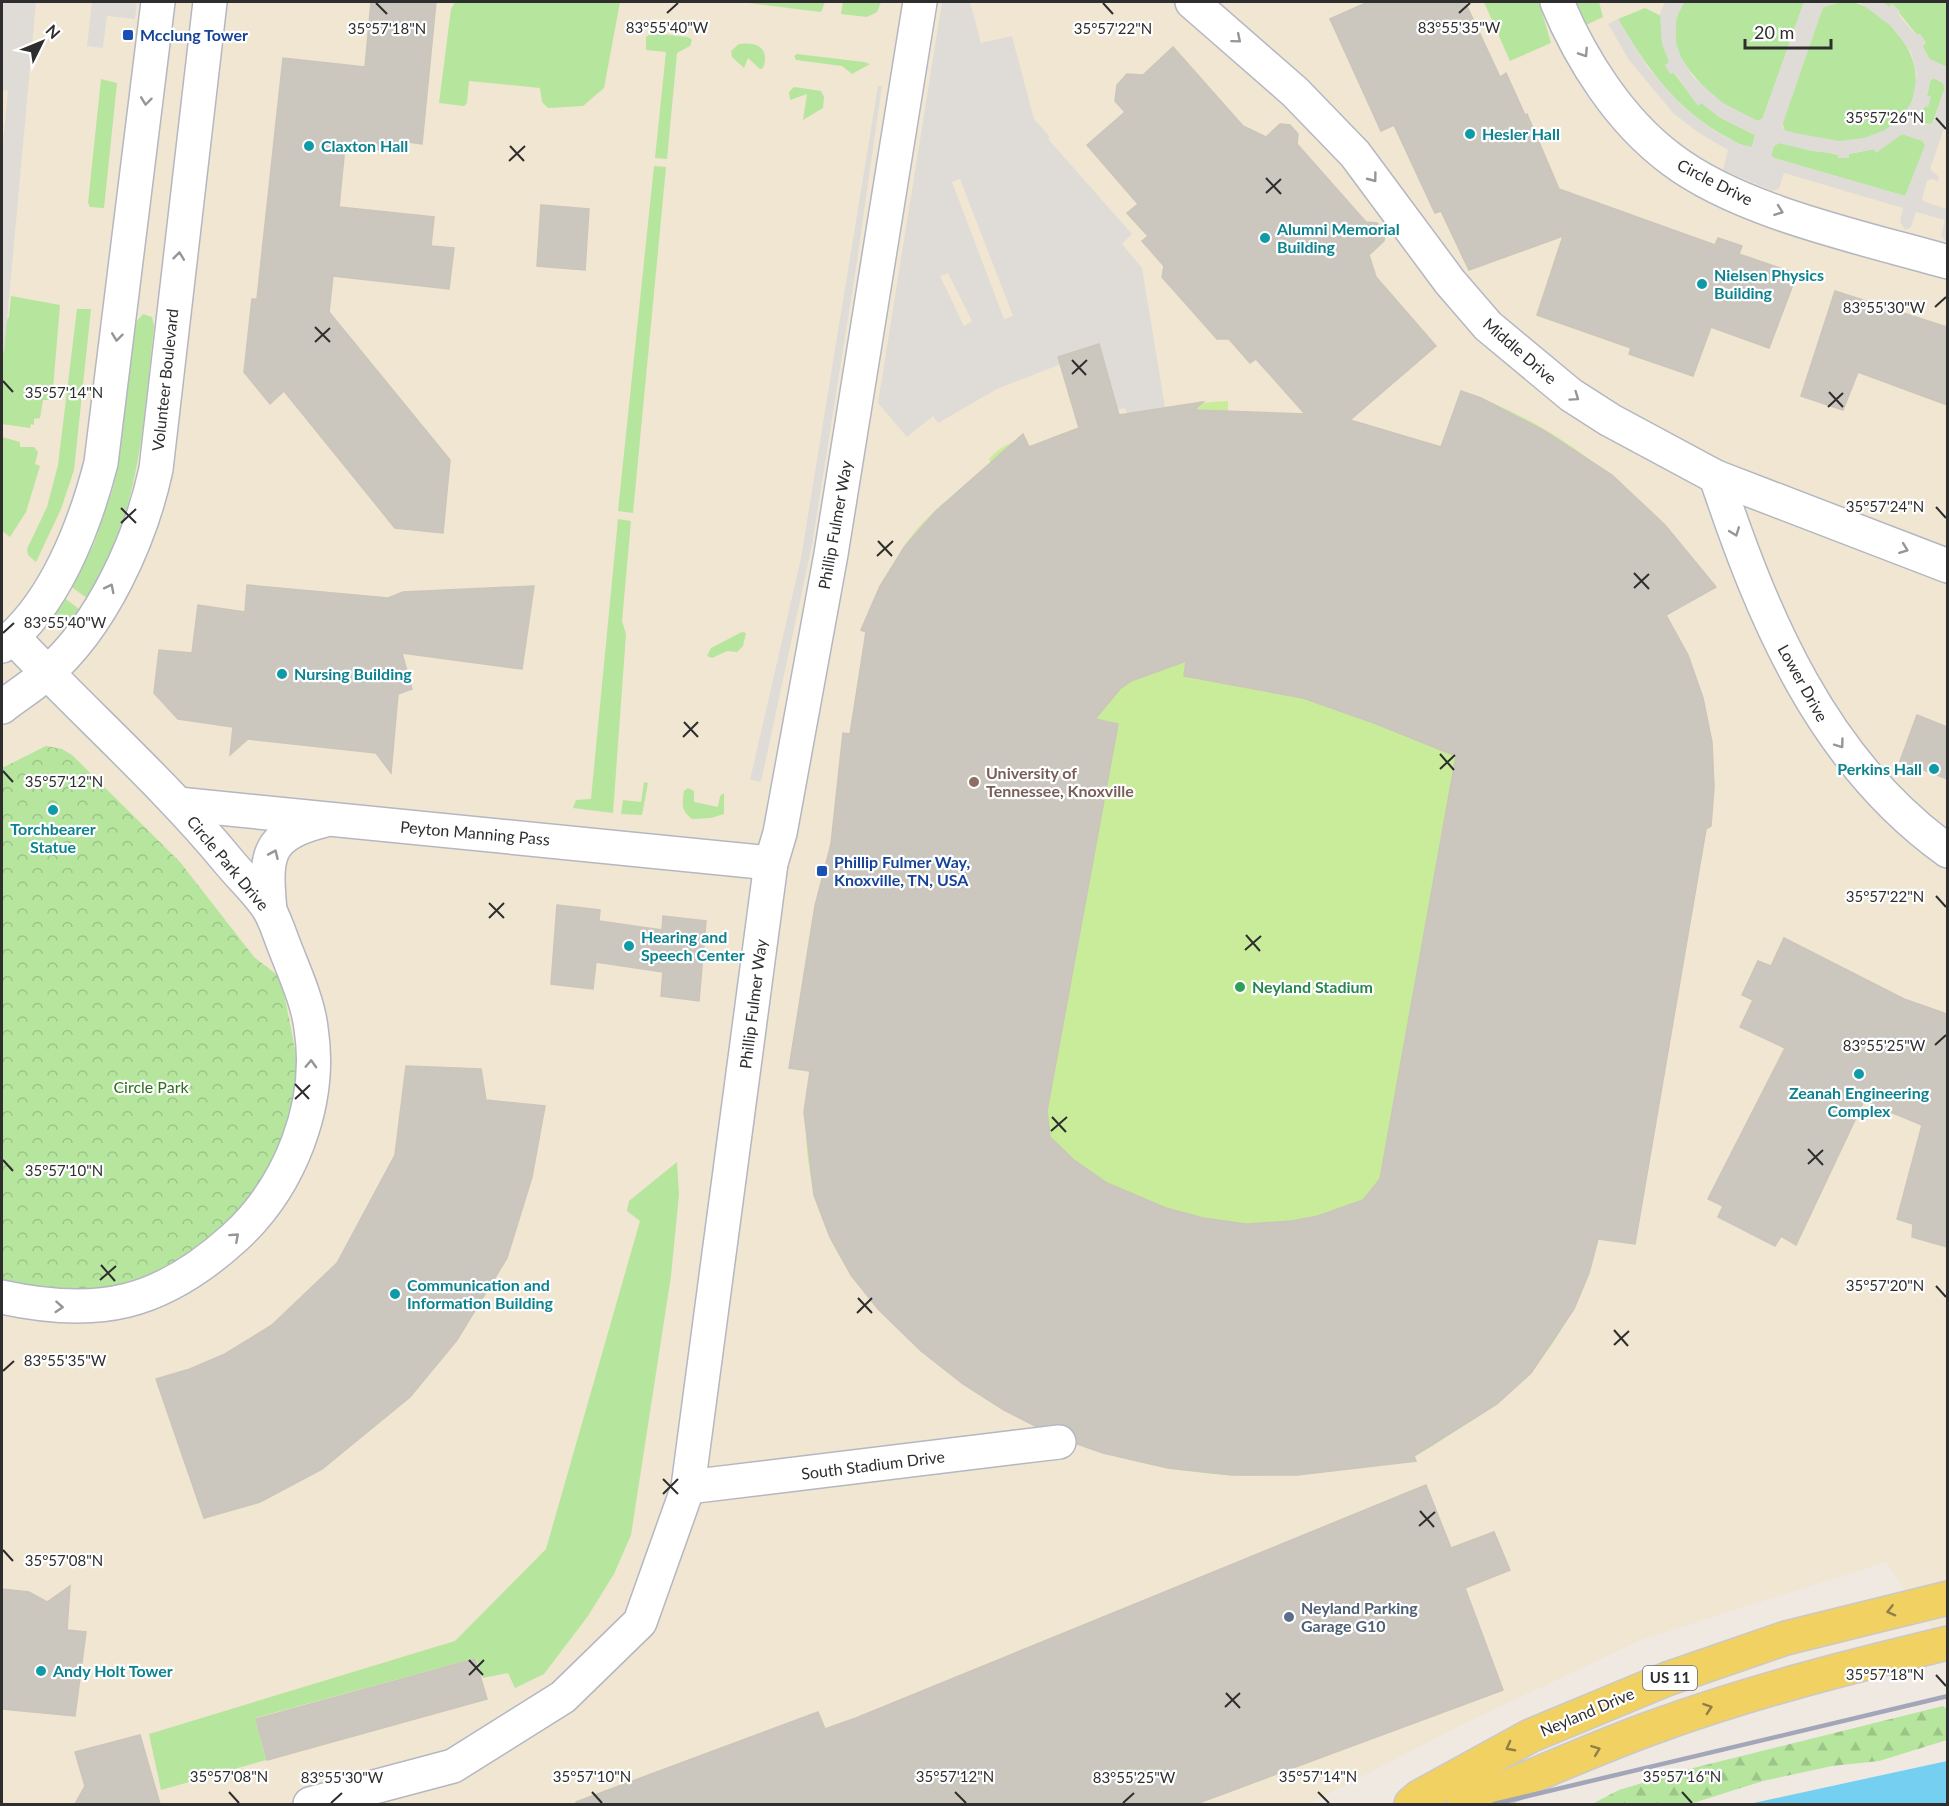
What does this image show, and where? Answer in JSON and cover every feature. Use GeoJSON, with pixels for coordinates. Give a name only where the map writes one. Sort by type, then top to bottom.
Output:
{"type":"FeatureCollection","features":[{"type":"Feature","properties":{"kind":"main road","name":"Neyland Drive"},"geometry":{"type":"LineString","coordinates":[[1411,1804],[1419,1797],[1530,1736],[1667,1679],[1786,1638],[1947,1598]]}},
{"type":"Feature","properties":{"kind":"main road","name":"US 11"},"geometry":{"type":"LineString","coordinates":[[1464,1804],[1652,1727],[1751,1693],[1852,1665],[1947,1643]]}},
{"type":"Feature","properties":{"kind":"street"},"geometry":{"type":"LineString","coordinates":[[7,641],[53,582],[77,539],[91,503],[101,463],[158,2]]}},
{"type":"Feature","properties":{"kind":"street","name":"Volunteer Boulevard"},"geometry":{"type":"LineString","coordinates":[[2,707],[47,673],[96,614],[135,541],[148,505],[156,469],[210,2]]}},
{"type":"Feature","properties":{"kind":"street","name":"Phillip Fulmer Way"},"geometry":{"type":"LineString","coordinates":[[310,1804],[453,1766],[563,1697],[640,1622],[688,1487],[771,863],[780,833],[828,566],[920,2]]}},
{"type":"Feature","properties":{"kind":"street","name":"Middle Drive"},"geometry":{"type":"LineString","coordinates":[[1192,2],[1264,63],[1354,154],[1450,282],[1488,326],[1571,395],[1610,420],[1716,477],[1947,566]]}},
{"type":"Feature","properties":{"kind":"street","name":"Circle Drive"},"geometry":{"type":"LineString","coordinates":[[1557,2],[1572,35],[1617,105],[1641,133],[1672,160],[1745,199],[1808,222],[1947,262]]}},
{"type":"Feature","properties":{"kind":"street"},"geometry":{"type":"LineString","coordinates":[[150,68],[201,76]]}},
{"type":"Feature","properties":{"kind":"street"},"geometry":{"type":"LineString","coordinates":[[123,293],[174,300]]}},
{"type":"Feature","properties":{"kind":"street","name":"Lower Drive"},"geometry":{"type":"LineString","coordinates":[[1716,477],[1769,616],[1791,665],[1839,745],[1886,798],[1947,851]]}},
{"type":"Feature","properties":{"kind":"street","name":"Circle Park Drive"},"geometry":{"type":"LineString","coordinates":[[2,1297],[43,1306],[68,1308],[110,1304],[164,1288],[219,1251],[243,1230],[267,1202],[286,1172],[300,1142],[308,1103],[312,1064],[311,1027],[293,966],[270,910],[178,804],[47,673],[7,641]]}},
{"type":"Feature","properties":{"kind":"street","name":"Peyton Manning Pass"},"geometry":{"type":"LineString","coordinates":[[178,804],[771,863]]}},
{"type":"Feature","properties":{"kind":"street"},"geometry":{"type":"LineString","coordinates":[[270,910],[266,873],[273,852],[282,837],[296,828],[327,819]]}},
{"type":"Feature","properties":{"kind":"street","name":"South Stadium Drive"},"geometry":{"type":"LineString","coordinates":[[688,1487],[1059,1442]]}},
{"type":"Feature","properties":{"kind":"shaded area","name":"University of Tennessee, Knoxville"},"geometry":{"type":"Polygon","coordinates":[[[2,2],[1947,2],[1947,1651],[1886,1562],[1643,1639],[1461,1725],[1309,1804],[2,1804],[2,2]]]}},
{"type":"Feature","properties":{"kind":"shaded area"},"geometry":{"type":"Polygon","coordinates":[[[2,2],[36,2],[4,353],[2,353],[2,152],[8,91],[2,90],[2,2]]]}},
{"type":"Feature","properties":{"kind":"shaded area"},"geometry":{"type":"Polygon","coordinates":[[[92,2],[137,2],[135,19],[107,16],[103,48],[87,46],[92,2]]]}},
{"type":"Feature","properties":{"kind":"shaded area"},"geometry":{"type":"Polygon","coordinates":[[[942,2],[970,2],[981,43],[1012,36],[1034,119],[1050,137],[1048,139],[1132,234],[1122,244],[1142,268],[1165,407],[1127,414],[1125,408],[1107,412],[1108,376],[1099,344],[1058,357],[1061,364],[997,389],[938,423],[933,416],[907,437],[878,403],[942,2]],[[960,179],[952,182],[1004,319],[1013,316],[960,179]],[[948,273],[940,276],[964,326],[972,321],[948,273]]]}},
{"type":"Feature","properties":{"kind":"shaded area"},"geometry":{"type":"Polygon","coordinates":[[[1665,2],[1684,2],[1676,19],[1676,43],[1682,60],[1694,78],[1723,103],[1758,121],[1763,118],[1804,2],[1841,2],[1823,7],[1782,126],[1784,130],[1795,133],[1839,141],[1864,138],[1885,130],[1900,118],[1912,102],[1917,76],[1911,52],[1891,26],[1859,2],[1882,2],[1889,7],[1892,4],[1900,11],[1898,14],[1916,35],[1920,34],[1926,43],[1923,46],[1928,58],[1947,67],[1947,120],[1930,169],[1939,177],[1938,181],[1931,179],[1927,181],[1922,199],[1947,209],[1947,242],[1941,236],[1945,220],[1916,212],[1911,227],[1905,230],[1900,222],[1903,208],[1784,173],[1779,188],[1773,191],[1723,170],[1728,150],[1699,133],[1673,113],[1629,60],[1608,24],[1618,19],[1648,68],[1682,106],[1713,130],[1739,144],[1752,147],[1755,135],[1719,117],[1701,103],[1698,106],[1674,72],[1670,74],[1665,65],[1669,62],[1662,44],[1660,14],[1665,2]],[[1933,78],[1930,81],[1927,96],[1931,97],[1928,107],[1924,106],[1917,118],[1919,123],[1925,125],[1933,123],[1945,88],[1943,83],[1933,78]],[[1902,134],[1876,153],[1874,149],[1849,154],[1849,158],[1838,158],[1838,154],[1811,151],[1779,143],[1774,146],[1771,155],[1774,158],[1905,196],[1925,145],[1923,141],[1902,134]]]}},
{"type":"Feature","properties":{"kind":"shaded area"},"geometry":{"type":"Polygon","coordinates":[[[878,86],[882,86],[856,268],[812,545],[761,782],[750,780],[801,558],[878,86]]]}},
{"type":"Feature","properties":{"kind":"green space"},"geometry":{"type":"Polygon","coordinates":[[[455,2],[620,2],[604,88],[583,106],[548,108],[542,102],[540,88],[469,81],[467,103],[464,106],[439,103],[451,9],[455,2]]]}},
{"type":"Feature","properties":{"kind":"green space"},"geometry":{"type":"Polygon","coordinates":[[[740,2],[825,2],[821,12],[740,2]]]}},
{"type":"Feature","properties":{"kind":"green space"},"geometry":{"type":"Polygon","coordinates":[[[843,2],[881,2],[877,12],[867,17],[841,14],[843,2]]]}},
{"type":"Feature","properties":{"kind":"green space"},"geometry":{"type":"Polygon","coordinates":[[[1484,2],[1539,2],[1551,43],[1510,61],[1484,2]]]}},
{"type":"Feature","properties":{"kind":"green space"},"geometry":{"type":"Polygon","coordinates":[[[1576,2],[1599,2],[1603,17],[1584,26],[1576,2]]]}},
{"type":"Feature","properties":{"kind":"green space"},"geometry":{"type":"Polygon","coordinates":[[[1684,2],[1804,2],[1762,120],[1752,120],[1727,107],[1702,84],[1683,61],[1676,45],[1674,32],[1678,14],[1684,2]]]}},
{"type":"Feature","properties":{"kind":"green space"},"geometry":{"type":"Polygon","coordinates":[[[1841,2],[1856,3],[1872,10],[1903,40],[1912,57],[1916,75],[1915,92],[1909,107],[1898,121],[1883,132],[1852,141],[1833,141],[1785,131],[1782,122],[1823,7],[1841,2]]]}},
{"type":"Feature","properties":{"kind":"green space"},"geometry":{"type":"Polygon","coordinates":[[[1882,2],[1947,2],[1947,67],[1930,60],[1922,45],[1926,43],[1920,34],[1917,35],[1892,4],[1889,7],[1882,2]]]}},
{"type":"Feature","properties":{"kind":"green space"},"geometry":{"type":"Polygon","coordinates":[[[1645,8],[1661,16],[1671,74],[1673,72],[1698,105],[1701,102],[1719,117],[1755,135],[1752,147],[1733,141],[1693,114],[1678,101],[1652,71],[1618,19],[1645,8]]]}},
{"type":"Feature","properties":{"kind":"green space"},"geometry":{"type":"Polygon","coordinates":[[[653,33],[688,37],[692,40],[690,46],[677,53],[667,159],[655,158],[666,52],[646,50],[646,37],[653,33]]]}},
{"type":"Feature","properties":{"kind":"green space"},"geometry":{"type":"Polygon","coordinates":[[[739,44],[752,44],[761,48],[765,56],[763,68],[760,69],[748,58],[744,68],[732,57],[731,51],[739,44]]]}},
{"type":"Feature","properties":{"kind":"green space"},"geometry":{"type":"Polygon","coordinates":[[[797,54],[870,64],[852,74],[842,66],[796,60],[794,56],[797,54]]]}},
{"type":"Feature","properties":{"kind":"green space"},"geometry":{"type":"Polygon","coordinates":[[[1933,78],[1943,83],[1945,88],[1932,124],[1919,123],[1917,118],[1931,97],[1927,96],[1930,81],[1933,78]]]}},
{"type":"Feature","properties":{"kind":"green space"},"geometry":{"type":"Polygon","coordinates":[[[101,79],[117,83],[104,208],[90,207],[88,203],[101,79]]]}},
{"type":"Feature","properties":{"kind":"green space"},"geometry":{"type":"Polygon","coordinates":[[[794,87],[821,91],[824,97],[823,108],[803,120],[807,94],[790,100],[789,92],[794,87]]]}},
{"type":"Feature","properties":{"kind":"green space"},"geometry":{"type":"Polygon","coordinates":[[[1902,134],[1923,141],[1925,146],[1909,192],[1905,196],[1774,158],[1771,155],[1774,146],[1779,143],[1849,157],[1849,154],[1874,149],[1876,152],[1902,134]]]}},
{"type":"Feature","properties":{"kind":"green space"},"geometry":{"type":"Polygon","coordinates":[[[654,166],[666,167],[633,513],[618,511],[654,166]]]}},
{"type":"Feature","properties":{"kind":"green space"},"geometry":{"type":"Polygon","coordinates":[[[11,296],[60,305],[52,400],[43,400],[40,418],[34,419],[34,425],[31,424],[30,428],[2,424],[2,326],[9,317],[11,296]]]}},
{"type":"Feature","properties":{"kind":"green space"},"geometry":{"type":"Polygon","coordinates":[[[77,309],[91,309],[74,470],[61,509],[36,562],[28,555],[27,549],[47,507],[58,465],[77,309]]]}},
{"type":"Feature","properties":{"kind":"green space"},"geometry":{"type":"Polygon","coordinates":[[[143,314],[152,317],[154,326],[137,466],[119,533],[105,566],[87,598],[70,586],[94,544],[114,485],[133,332],[137,321],[143,314]]]}},
{"type":"Feature","properties":{"kind":"green space","name":"Neyland Stadium"},"geometry":{"type":"Polygon","coordinates":[[[1461,391],[1500,406],[1536,425],[1571,446],[1603,470],[1663,525],[1716,587],[1666,615],[1691,667],[1706,717],[1712,768],[1711,826],[1690,838],[1704,841],[1635,1244],[1598,1239],[1577,1300],[1548,1350],[1530,1372],[1485,1412],[1418,1454],[1358,1468],[1263,1476],[1203,1473],[1145,1463],[1088,1447],[1034,1425],[983,1396],[935,1361],[854,1279],[836,1250],[816,1201],[807,1150],[806,1124],[810,1071],[789,1068],[815,906],[831,844],[843,733],[850,734],[865,635],[871,636],[895,569],[911,537],[931,514],[970,482],[993,467],[989,459],[1010,443],[1026,439],[1030,447],[1078,428],[1152,409],[1228,401],[1228,412],[1326,418],[1365,424],[1441,447],[1461,391]]]}},
{"type":"Feature","properties":{"kind":"green space"},"geometry":{"type":"Polygon","coordinates":[[[2,437],[20,442],[20,447],[34,447],[38,452],[35,464],[40,466],[26,512],[10,537],[2,531],[2,437]]]}},
{"type":"Feature","properties":{"kind":"green space"},"geometry":{"type":"Polygon","coordinates":[[[618,519],[631,521],[622,621],[626,634],[613,813],[573,808],[576,800],[591,799],[618,519]]]}},
{"type":"Feature","properties":{"kind":"green space"},"geometry":{"type":"Polygon","coordinates":[[[63,597],[79,609],[70,621],[59,626],[55,624],[53,617],[63,597]]]}},
{"type":"Feature","properties":{"kind":"green space"},"geometry":{"type":"Polygon","coordinates":[[[742,632],[746,633],[743,646],[737,652],[727,651],[712,658],[707,656],[711,648],[742,632]]]}},
{"type":"Feature","properties":{"kind":"green space","name":"Circle Park"},"geometry":{"type":"Polygon","coordinates":[[[46,746],[62,749],[72,755],[180,862],[254,957],[281,978],[303,1090],[251,1216],[137,1291],[2,1292],[2,768],[46,746]]]}},
{"type":"Feature","properties":{"kind":"green space"},"geometry":{"type":"Polygon","coordinates":[[[644,782],[648,783],[642,815],[621,814],[623,800],[641,802],[644,782]]]}},
{"type":"Feature","properties":{"kind":"green space"},"geometry":{"type":"Polygon","coordinates":[[[688,788],[694,791],[694,802],[718,807],[720,796],[724,793],[724,814],[711,818],[692,819],[683,807],[684,791],[688,788]]]}},
{"type":"Feature","properties":{"kind":"green space"},"geometry":{"type":"Polygon","coordinates":[[[677,1162],[679,1194],[671,1276],[631,1535],[614,1574],[588,1616],[544,1674],[515,1688],[508,1673],[483,1678],[476,1658],[255,1718],[266,1760],[161,1790],[149,1734],[455,1641],[546,1549],[640,1221],[627,1211],[629,1201],[677,1162]]]}},
{"type":"Feature","properties":{"kind":"green space"},"geometry":{"type":"Polygon","coordinates":[[[1943,1706],[1947,1709],[1947,1740],[1879,1761],[1832,1766],[1763,1781],[1690,1804],[1592,1804],[1619,1790],[1685,1770],[1943,1706]]]}},
{"type":"Feature","properties":{"kind":"water"},"geometry":{"type":"Polygon","coordinates":[[[1947,1761],[1947,1804],[1749,1804],[1947,1761]]]}},
{"type":"Feature","properties":{"kind":"building"},"geometry":{"type":"Polygon","coordinates":[[[371,2],[436,2],[422,144],[408,142],[407,153],[345,146],[339,207],[434,217],[431,246],[454,248],[449,289],[333,276],[329,312],[450,460],[443,533],[395,528],[284,391],[270,404],[244,372],[252,299],[257,299],[283,58],[365,67],[371,2]]]}},
{"type":"Feature","properties":{"kind":"building"},"geometry":{"type":"Polygon","coordinates":[[[1368,2],[1465,2],[1500,77],[1506,73],[1525,115],[1527,114],[1559,189],[1715,245],[1718,238],[1742,246],[1739,254],[1797,274],[1769,348],[1711,327],[1693,376],[1629,354],[1631,348],[1537,315],[1563,236],[1469,270],[1441,211],[1435,213],[1394,125],[1381,131],[1330,19],[1368,2]]]}},
{"type":"Feature","properties":{"kind":"building","name":"Neyland Stadium"},"geometry":{"type":"Polygon","coordinates":[[[1173,47],[1243,126],[1266,137],[1280,124],[1290,125],[1298,134],[1297,144],[1366,222],[1377,223],[1385,232],[1384,241],[1369,255],[1376,277],[1436,346],[1350,420],[1441,447],[1461,391],[1481,398],[1543,430],[1612,475],[1665,525],[1716,587],[1666,615],[1688,655],[1703,698],[1712,742],[1714,787],[1711,826],[1706,829],[1635,1244],[1598,1239],[1589,1273],[1574,1309],[1531,1373],[1497,1404],[1414,1456],[1416,1461],[1297,1475],[1232,1475],[1168,1468],[1103,1453],[1077,1444],[1074,1431],[1067,1425],[1035,1426],[963,1384],[921,1351],[878,1309],[851,1275],[830,1237],[814,1195],[804,1112],[810,1071],[789,1068],[815,906],[831,844],[843,733],[850,734],[866,632],[861,630],[880,586],[905,546],[936,511],[1023,434],[1029,447],[1079,428],[1058,357],[1099,344],[1119,415],[1203,402],[1194,410],[1305,414],[1256,359],[1250,363],[1229,339],[1217,339],[1162,277],[1164,266],[1142,241],[1148,236],[1127,213],[1138,204],[1087,145],[1125,112],[1115,101],[1117,85],[1127,74],[1143,75],[1173,47]],[[1186,661],[1131,681],[1120,689],[1095,719],[1118,724],[1047,1111],[1050,1137],[1074,1160],[1107,1183],[1166,1208],[1203,1218],[1246,1224],[1292,1221],[1318,1216],[1363,1200],[1380,1179],[1456,756],[1303,698],[1184,676],[1186,661]]]}},
{"type":"Feature","properties":{"kind":"building"},"geometry":{"type":"Polygon","coordinates":[[[541,205],[589,209],[585,270],[537,266],[541,205]]]}},
{"type":"Feature","properties":{"kind":"building"},"geometry":{"type":"Polygon","coordinates":[[[1835,291],[1947,327],[1947,405],[1858,372],[1843,410],[1801,396],[1835,291]]]}},
{"type":"Feature","properties":{"kind":"building","name":"Nursing Building"},"geometry":{"type":"Polygon","coordinates":[[[247,585],[388,598],[403,592],[534,586],[522,669],[402,653],[412,689],[398,694],[391,773],[376,753],[248,739],[230,755],[233,727],[178,719],[154,693],[159,650],[192,653],[198,605],[245,612],[247,585]]]}},
{"type":"Feature","properties":{"kind":"building","name":"Perkins Hall"},"geometry":{"type":"Polygon","coordinates":[[[1917,715],[1947,727],[1947,779],[1900,761],[1917,715]]]}},
{"type":"Feature","properties":{"kind":"building","name":"Hearing and Speech Center"},"geometry":{"type":"Polygon","coordinates":[[[557,905],[600,910],[599,921],[662,930],[663,916],[706,921],[699,1001],[661,996],[663,972],[596,962],[593,989],[551,984],[557,905]]]}},
{"type":"Feature","properties":{"kind":"building","name":"Zeanah Engineering Complex"},"geometry":{"type":"Polygon","coordinates":[[[1784,938],[1904,999],[1947,1014],[1947,1247],[1912,1237],[1913,1224],[1897,1219],[1922,1125],[1864,1101],[1796,1245],[1781,1236],[1775,1246],[1718,1217],[1723,1206],[1708,1199],[1785,1048],[1740,1027],[1753,1000],[1742,995],[1758,961],[1771,966],[1784,938]]]}},
{"type":"Feature","properties":{"kind":"building","name":"Communication and Information Building"},"geometry":{"type":"Polygon","coordinates":[[[406,1066],[481,1069],[486,1100],[545,1106],[532,1177],[507,1258],[457,1340],[410,1397],[322,1469],[260,1502],[204,1518],[156,1379],[190,1369],[225,1354],[272,1325],[337,1263],[395,1155],[406,1066]]]}},
{"type":"Feature","properties":{"kind":"building","name":"Neyland Parking Garage G10"},"geometry":{"type":"Polygon","coordinates":[[[1426,1485],[1451,1548],[1494,1532],[1510,1570],[1465,1588],[1503,1690],[1196,1804],[577,1804],[576,1802],[818,1712],[825,1729],[856,1718],[1426,1485]]]}},
{"type":"Feature","properties":{"kind":"building","name":"Andy Holt Tower"},"geometry":{"type":"Polygon","coordinates":[[[70,1586],[67,1630],[86,1632],[75,1716],[2,1709],[2,1589],[29,1592],[47,1602],[70,1586]]]}},
{"type":"Feature","properties":{"kind":"building"},"geometry":{"type":"Polygon","coordinates":[[[475,1659],[487,1699],[267,1760],[256,1719],[475,1659]]]}},
{"type":"Feature","properties":{"kind":"building"},"geometry":{"type":"Polygon","coordinates":[[[140,1735],[160,1804],[75,1804],[85,1786],[75,1752],[140,1735]]]}},
{"type":"Feature","properties":{"kind":"railway"},"geometry":{"type":"LineString","coordinates":[[1494,1804],[1948,1696]]}},
{"type":"Feature","properties":{"kind":"place","name":"Mcclung Tower"},"geometry":{"type":"Point","coordinates":[128,35]}},
{"type":"Feature","properties":{"kind":"place","name":"Hesler Hall"},"geometry":{"type":"Point","coordinates":[1470,134]}},
{"type":"Feature","properties":{"kind":"place","name":"Claxton Hall"},"geometry":{"type":"Point","coordinates":[309,146]}},
{"type":"Feature","properties":{"kind":"place","name":"Alumni Memorial Building"},"geometry":{"type":"Point","coordinates":[1265,238]}},
{"type":"Feature","properties":{"kind":"place","name":"Nielsen Physics Building"},"geometry":{"type":"Point","coordinates":[1702,284]}},
{"type":"Feature","properties":{"kind":"place","name":"Nursing Building"},"geometry":{"type":"Point","coordinates":[282,674]}},
{"type":"Feature","properties":{"kind":"place","name":"Perkins Hall"},"geometry":{"type":"Point","coordinates":[1934,769]}},
{"type":"Feature","properties":{"kind":"place","name":"University of Tennessee, Knoxville"},"geometry":{"type":"Point","coordinates":[974,782]}},
{"type":"Feature","properties":{"kind":"place","name":"Torchbearer Statue"},"geometry":{"type":"Point","coordinates":[53,810]}},
{"type":"Feature","properties":{"kind":"place","name":"Phillip Fulmer Way, Knoxville, TN, USA"},"geometry":{"type":"Point","coordinates":[822,871]}},
{"type":"Feature","properties":{"kind":"place","name":"Hearing and Speech Center"},"geometry":{"type":"Point","coordinates":[629,946]}},
{"type":"Feature","properties":{"kind":"place","name":"Neyland Stadium"},"geometry":{"type":"Point","coordinates":[1240,987]}},
{"type":"Feature","properties":{"kind":"place","name":"Zeanah Engineering Complex"},"geometry":{"type":"Point","coordinates":[1859,1074]}},
{"type":"Feature","properties":{"kind":"place","name":"Communication and Information Building"},"geometry":{"type":"Point","coordinates":[395,1294]}},
{"type":"Feature","properties":{"kind":"place","name":"Neyland Parking Garage G10"},"geometry":{"type":"Point","coordinates":[1289,1617]}},
{"type":"Feature","properties":{"kind":"place","name":"Andy Holt Tower"},"geometry":{"type":"Point","coordinates":[41,1671]}}]}
